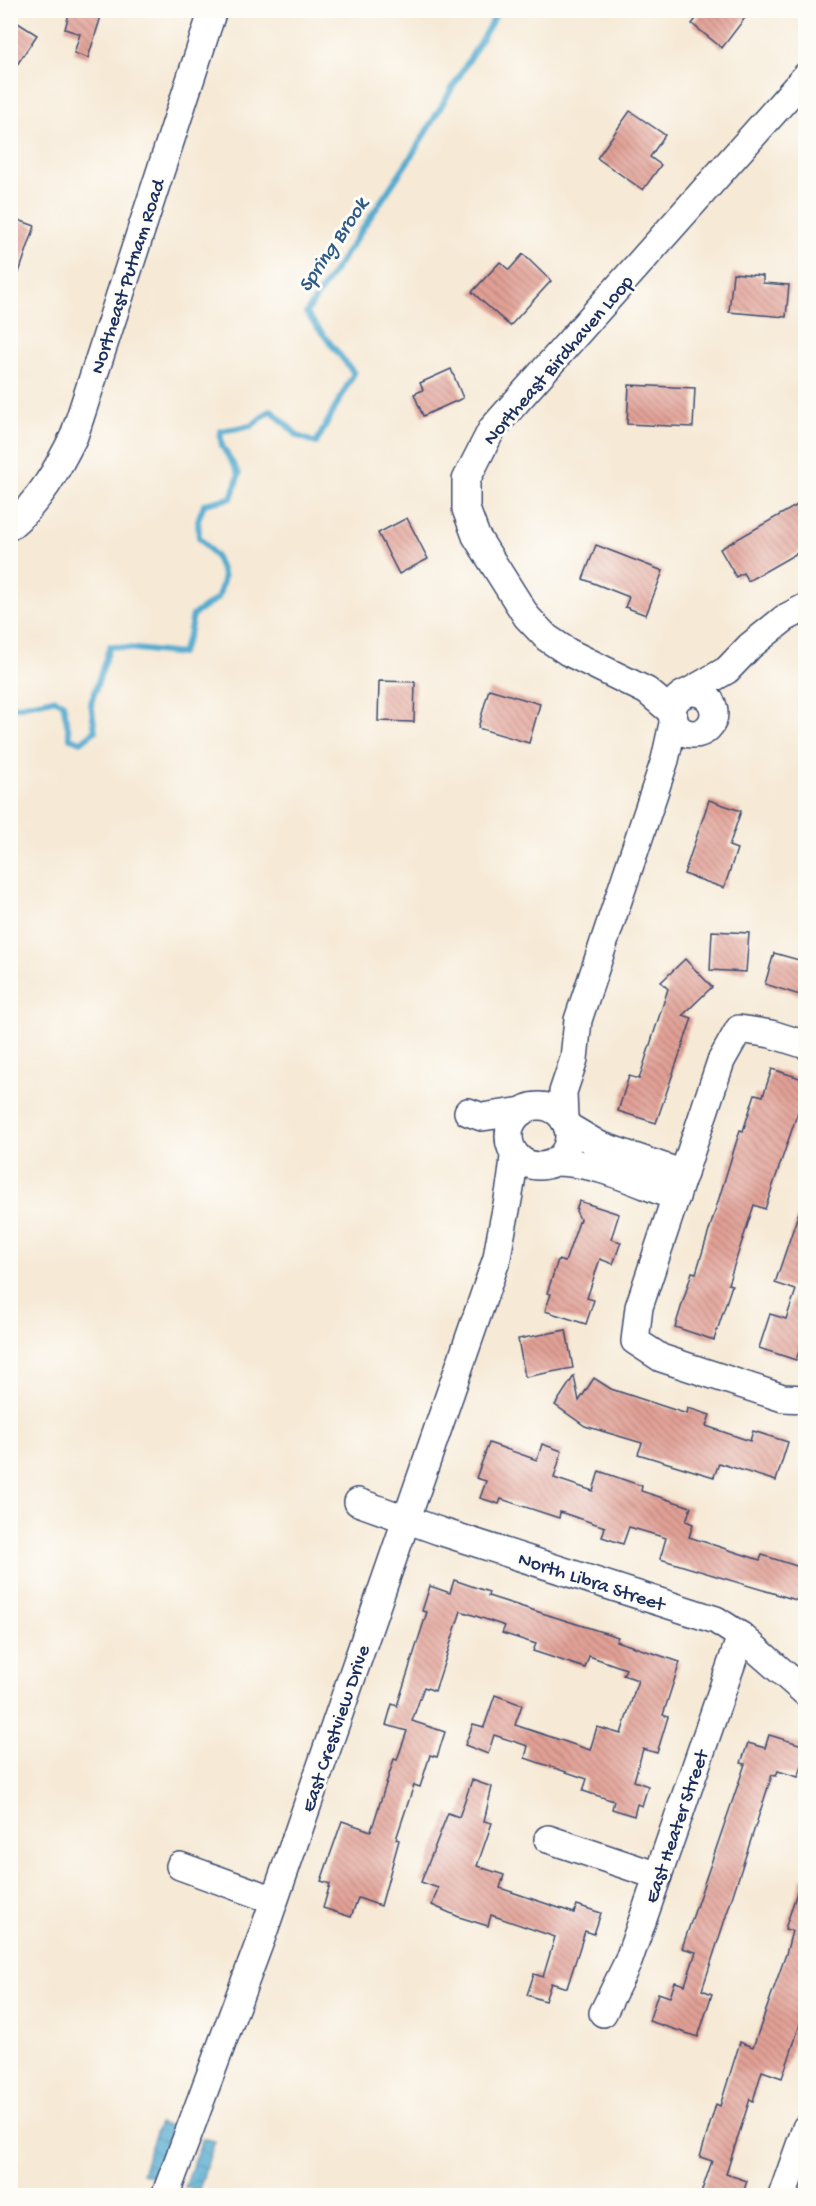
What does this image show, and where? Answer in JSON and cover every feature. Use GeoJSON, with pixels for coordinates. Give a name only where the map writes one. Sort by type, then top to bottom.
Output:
{"type":"FeatureCollection","features":[{"type":"Feature","properties":{"kind":"street","name":"Northeast Putnam Road"},"geometry":{"type":"LineString","coordinates":[[10,526],[23,515],[51,480],[74,436],[213,10]]}},
{"type":"Feature","properties":{"kind":"street","name":"Northeast Birdhaven Loop"},"geometry":{"type":"LineString","coordinates":[[682,711],[547,639],[527,617],[476,536],[466,509],[466,480],[492,429],[806,76]]}},
{"type":"Feature","properties":{"kind":"street"},"geometry":{"type":"LineString","coordinates":[[552,1163],[568,1146],[563,1092],[574,1059],[578,1020],[682,711],[750,646],[785,618],[806,607]]}},
{"type":"Feature","properties":{"kind":"street"},"geometry":{"type":"LineString","coordinates":[[682,711],[710,726],[713,707],[727,670]]}},
{"type":"Feature","properties":{"kind":"street"},"geometry":{"type":"LineString","coordinates":[[513,1150],[511,1127],[545,1086],[557,1054],[578,1020]]}},
{"type":"Feature","properties":{"kind":"street"},"geometry":{"type":"LineString","coordinates":[[806,1045],[771,1034],[739,1029],[721,1061],[639,1307],[635,1341],[661,1358],[783,1398],[806,1399]]}},
{"type":"Feature","properties":{"kind":"street"},"geometry":{"type":"LineString","coordinates":[[549,1108],[566,1123],[599,1145],[680,1185],[575,1162],[530,1165],[475,1114],[549,1108]]}},
{"type":"Feature","properties":{"kind":"street","name":"East Crestview Drive"},"geometry":{"type":"LineString","coordinates":[[497,1258],[504,1210],[513,1180],[513,1150]]}},
{"type":"Feature","properties":{"kind":"street","name":"East Crestview Drive"},"geometry":{"type":"LineString","coordinates":[[165,2196],[234,2015],[497,1258],[521,1215],[532,1186],[552,1163]]}},
{"type":"Feature","properties":{"kind":"street","name":"North Libra Street"},"geometry":{"type":"LineString","coordinates":[[358,1502],[716,1620],[741,1636],[806,1693]]}},
{"type":"Feature","properties":{"kind":"street","name":"East Heater Street"},"geometry":{"type":"LineString","coordinates":[[603,2013],[628,1962],[741,1636]]}},
{"type":"Feature","properties":{"kind":"street"},"geometry":{"type":"LineString","coordinates":[[548,1839],[658,1876]]}},
{"type":"Feature","properties":{"kind":"street"},"geometry":{"type":"LineString","coordinates":[[180,1866],[274,1900]]}},
{"type":"Feature","properties":{"kind":"street"},"geometry":{"type":"LineString","coordinates":[[782,2196],[806,2128]]}},
{"type":"Feature","properties":{"kind":"water"},"geometry":{"type":"Polygon","coordinates":[[[159,2123],[172,2127],[154,2177],[142,2173],[159,2123]]]}},
{"type":"Feature","properties":{"kind":"water"},"geometry":{"type":"Polygon","coordinates":[[[203,2138],[215,2141],[198,2192],[185,2187],[203,2138]]]}},
{"type":"Feature","properties":{"kind":"building"},"geometry":{"type":"Polygon","coordinates":[[[70,10],[103,10],[88,58],[74,53],[80,34],[65,29],[70,10]]]}},
{"type":"Feature","properties":{"kind":"building"},"geometry":{"type":"Polygon","coordinates":[[[703,10],[751,10],[722,48],[692,24],[703,10]]]}},
{"type":"Feature","properties":{"kind":"building"},"geometry":{"type":"Polygon","coordinates":[[[10,18],[37,35],[10,75],[10,18]]]}},
{"type":"Feature","properties":{"kind":"building"},"geometry":{"type":"Polygon","coordinates":[[[630,111],[665,135],[650,157],[661,165],[643,190],[597,158],[630,111]]]}},
{"type":"Feature","properties":{"kind":"building"},"geometry":{"type":"Polygon","coordinates":[[[10,217],[35,226],[13,290],[10,290],[10,217]]]}},
{"type":"Feature","properties":{"kind":"building"},"geometry":{"type":"Polygon","coordinates":[[[523,254],[551,281],[510,326],[472,292],[500,262],[509,270],[523,254]]]}},
{"type":"Feature","properties":{"kind":"building"},"geometry":{"type":"Polygon","coordinates":[[[733,273],[763,276],[763,283],[789,285],[786,317],[729,312],[733,273]]]}},
{"type":"Feature","properties":{"kind":"building"},"geometry":{"type":"Polygon","coordinates":[[[451,369],[463,398],[423,416],[414,394],[423,390],[420,383],[451,369]]]}},
{"type":"Feature","properties":{"kind":"building"},"geometry":{"type":"Polygon","coordinates":[[[629,385],[695,388],[693,427],[627,424],[629,385]]]}},
{"type":"Feature","properties":{"kind":"building"},"geometry":{"type":"Polygon","coordinates":[[[806,500],[806,548],[748,581],[743,573],[736,577],[720,549],[806,500]]]}},
{"type":"Feature","properties":{"kind":"building"},"geometry":{"type":"Polygon","coordinates":[[[407,518],[428,559],[399,574],[378,533],[407,518]]]}},
{"type":"Feature","properties":{"kind":"building"},"geometry":{"type":"Polygon","coordinates":[[[596,545],[663,571],[646,615],[625,607],[629,597],[583,579],[596,545]]]}},
{"type":"Feature","properties":{"kind":"building"},"geometry":{"type":"Polygon","coordinates":[[[379,681],[415,682],[414,722],[378,721],[379,681]]]}},
{"type":"Feature","properties":{"kind":"building"},"geometry":{"type":"Polygon","coordinates":[[[489,689],[540,704],[529,743],[478,728],[489,689]]]}},
{"type":"Feature","properties":{"kind":"building"},"geometry":{"type":"Polygon","coordinates":[[[709,800],[741,811],[729,846],[737,849],[724,888],[684,874],[709,800]]]}},
{"type":"Feature","properties":{"kind":"building"},"geometry":{"type":"Polygon","coordinates":[[[712,931],[749,933],[746,972],[710,970],[712,931]]]}},
{"type":"Feature","properties":{"kind":"building"},"geometry":{"type":"Polygon","coordinates":[[[774,953],[806,962],[806,997],[765,984],[774,953]]]}},
{"type":"Feature","properties":{"kind":"building"},"geometry":{"type":"Polygon","coordinates":[[[685,959],[712,987],[683,1015],[692,1018],[656,1123],[618,1111],[629,1076],[639,1079],[668,989],[661,982],[685,959]]]}},
{"type":"Feature","properties":{"kind":"building"},"geometry":{"type":"Polygon","coordinates":[[[772,1069],[806,1080],[806,1088],[765,1209],[754,1205],[728,1284],[732,1285],[714,1340],[675,1327],[692,1272],[696,1273],[740,1130],[743,1131],[755,1094],[763,1096],[772,1069]]]}},
{"type":"Feature","properties":{"kind":"building"},"geometry":{"type":"Polygon","coordinates":[[[803,1200],[806,1201],[806,1330],[796,1360],[759,1348],[770,1314],[786,1319],[796,1290],[775,1283],[803,1200]]]}},
{"type":"Feature","properties":{"kind":"building"},"geometry":{"type":"Polygon","coordinates":[[[579,1201],[619,1214],[611,1239],[621,1242],[613,1264],[600,1259],[587,1298],[594,1300],[586,1324],[545,1311],[551,1294],[547,1293],[558,1260],[565,1262],[580,1219],[576,1211],[579,1201]]]}},
{"type":"Feature","properties":{"kind":"building"},"geometry":{"type":"Polygon","coordinates":[[[566,1330],[573,1368],[525,1377],[518,1339],[566,1330]]]}},
{"type":"Feature","properties":{"kind":"building"},"geometry":{"type":"Polygon","coordinates":[[[574,1376],[579,1401],[594,1378],[611,1389],[687,1414],[688,1408],[710,1415],[706,1426],[750,1441],[753,1431],[788,1442],[776,1481],[719,1463],[714,1477],[638,1454],[642,1443],[585,1426],[555,1405],[574,1376]]]}},
{"type":"Feature","properties":{"kind":"building"},"geometry":{"type":"Polygon","coordinates":[[[489,1443],[537,1460],[542,1444],[562,1451],[554,1478],[593,1491],[599,1471],[642,1486],[641,1491],[691,1507],[686,1521],[693,1524],[689,1537],[760,1560],[762,1555],[806,1569],[806,1603],[660,1559],[666,1538],[629,1527],[623,1544],[602,1537],[605,1527],[560,1512],[559,1518],[501,1499],[499,1504],[480,1498],[486,1481],[476,1478],[489,1443]]]}},
{"type":"Feature","properties":{"kind":"building"},"geometry":{"type":"Polygon","coordinates":[[[454,1580],[489,1592],[488,1596],[618,1637],[616,1641],[680,1662],[663,1715],[668,1717],[657,1753],[643,1749],[634,1781],[648,1786],[642,1806],[637,1804],[634,1816],[612,1809],[614,1801],[583,1791],[587,1779],[525,1758],[528,1746],[494,1735],[488,1754],[465,1745],[473,1724],[484,1727],[495,1695],[522,1705],[515,1725],[590,1750],[597,1727],[621,1734],[638,1680],[623,1675],[626,1669],[589,1656],[585,1668],[533,1651],[536,1644],[502,1633],[505,1626],[461,1611],[435,1691],[424,1687],[412,1721],[445,1732],[437,1757],[430,1755],[420,1787],[414,1785],[396,1839],[399,1840],[381,1906],[358,1898],[351,1917],[323,1908],[330,1884],[321,1881],[342,1821],[371,1831],[394,1759],[397,1760],[407,1731],[386,1725],[392,1704],[397,1706],[427,1612],[422,1611],[430,1586],[450,1593],[454,1580]]]}},
{"type":"Feature","properties":{"kind":"building"},"geometry":{"type":"Polygon","coordinates":[[[769,1735],[806,1746],[806,1754],[798,1777],[778,1771],[776,1776],[772,1775],[702,1990],[712,1994],[698,2037],[649,2021],[658,1993],[670,1997],[675,1982],[685,1985],[696,1952],[682,1948],[745,1764],[741,1763],[748,1743],[765,1748],[769,1735]]]}},
{"type":"Feature","properties":{"kind":"building"},"geometry":{"type":"Polygon","coordinates":[[[472,1780],[492,1787],[484,1821],[492,1823],[477,1866],[504,1875],[500,1888],[574,1913],[577,1905],[601,1913],[594,1934],[585,1931],[567,1988],[551,1983],[545,2001],[527,1995],[534,1974],[543,1977],[555,1937],[491,1915],[488,1926],[459,1917],[432,1905],[438,1888],[421,1882],[448,1813],[459,1817],[472,1780]]]}},
{"type":"Feature","properties":{"kind":"building"},"geometry":{"type":"Polygon","coordinates":[[[802,1877],[806,1878],[806,2006],[782,2078],[762,2071],[753,2101],[750,2099],[726,2174],[747,2181],[742,2196],[700,2196],[712,2161],[700,2157],[716,2104],[720,2106],[740,2042],[753,2047],[786,1954],[792,1931],[785,1929],[802,1877]]]}},
{"type":"Feature","properties":{"kind":"waterway","name":"Spring Brook"},"geometry":{"type":"LineString","coordinates":[[10,708],[53,699],[63,703],[70,738],[81,742],[95,731],[91,703],[110,646],[181,654],[189,635],[193,615],[218,598],[224,577],[216,557],[199,537],[198,520],[204,504],[231,498],[239,474],[222,446],[220,431],[251,426],[271,410],[298,436],[316,443],[354,373],[306,313],[412,155],[499,10]]}}]}
